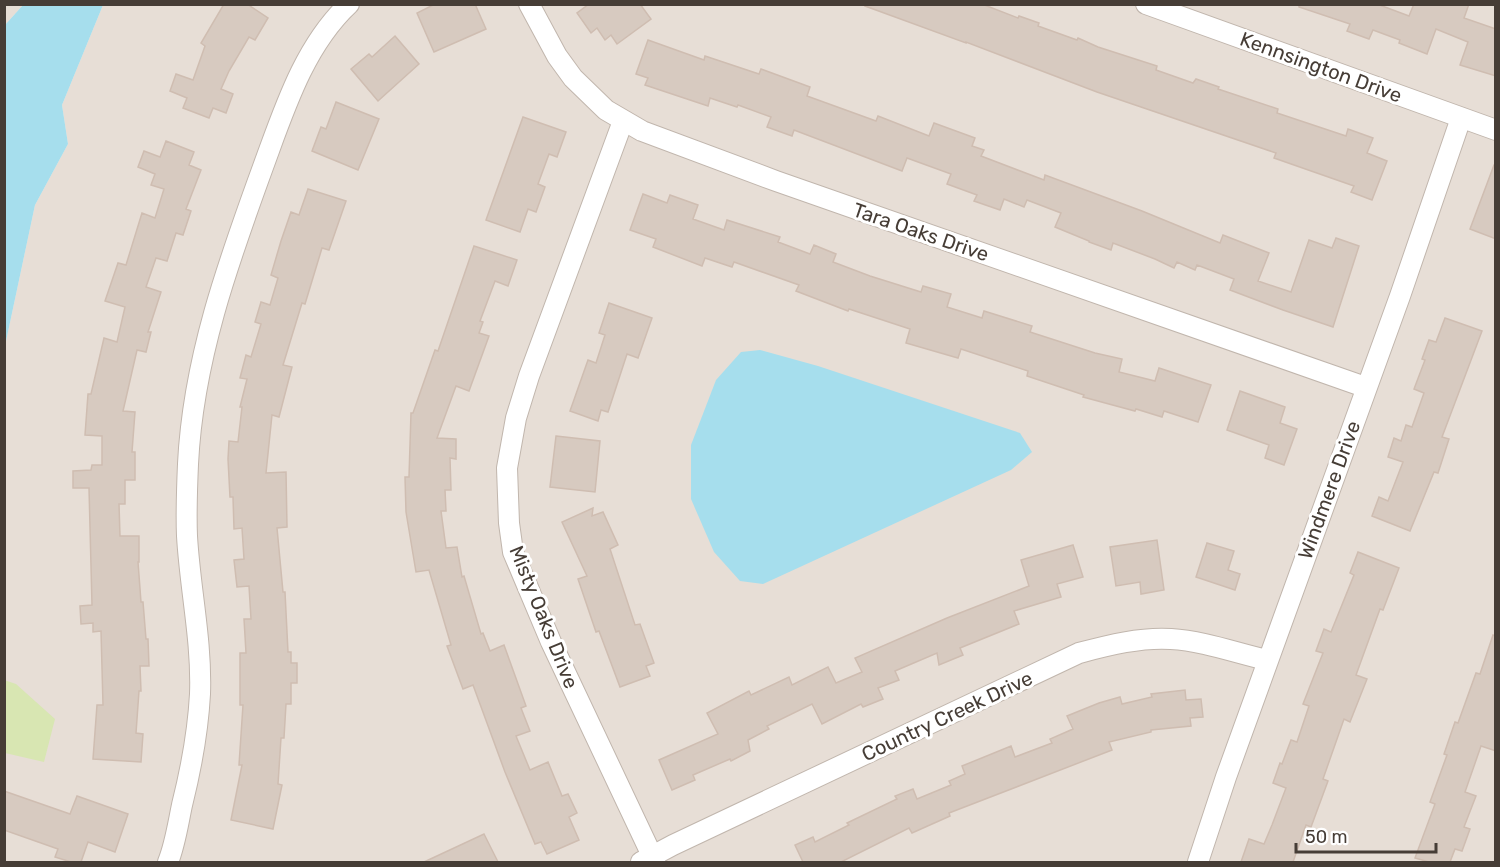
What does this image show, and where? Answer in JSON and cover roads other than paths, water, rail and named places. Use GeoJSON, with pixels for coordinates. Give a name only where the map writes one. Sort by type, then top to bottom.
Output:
{"type":"FeatureCollection","features":[{"type":"Feature","properties":{"kind":"street"},"geometry":{"type":"LineString","coordinates":[[168,862],[191,767],[200,694],[196,621],[187,536],[188,462],[195,394],[213,311],[271,145],[302,68],[334,18],[349,4]]}},
{"type":"Feature","properties":{"kind":"street","name":"Tara Oaks Drive"},"geometry":{"type":"LineString","coordinates":[[529,4],[557,56],[573,78],[606,110],[642,131],[725,163],[1365,387]]}},
{"type":"Feature","properties":{"kind":"street","name":"Kennsington Drive"},"geometry":{"type":"LineString","coordinates":[[1146,4],[1496,130]]}},
{"type":"Feature","properties":{"kind":"street","name":"Windmere Drive"},"geometry":{"type":"LineString","coordinates":[[1198,862],[1365,387],[1400,296],[1461,118]]}},
{"type":"Feature","properties":{"kind":"street","name":"Misty Oaks Drive"},"geometry":{"type":"LineString","coordinates":[[623,121],[529,376],[516,418],[507,468],[507,495],[513,552],[650,861]]}},
{"type":"Feature","properties":{"kind":"street","name":"Country Creek Drive"},"geometry":{"type":"LineString","coordinates":[[650,861],[1079,653],[1125,643],[1171,639],[1198,643],[1268,660]]}},
{"type":"Feature","properties":{"kind":"water"},"geometry":{"type":"Polygon","coordinates":[[[23,5],[103,5],[62,105],[68,144],[35,205],[5,346],[5,25],[23,5]]]}},
{"type":"Feature","properties":{"kind":"water"},"geometry":{"type":"Polygon","coordinates":[[[760,350],[818,366],[1020,433],[1032,452],[1011,470],[763,584],[740,581],[714,552],[691,499],[691,445],[716,380],[741,352],[760,350]]]}}]}
